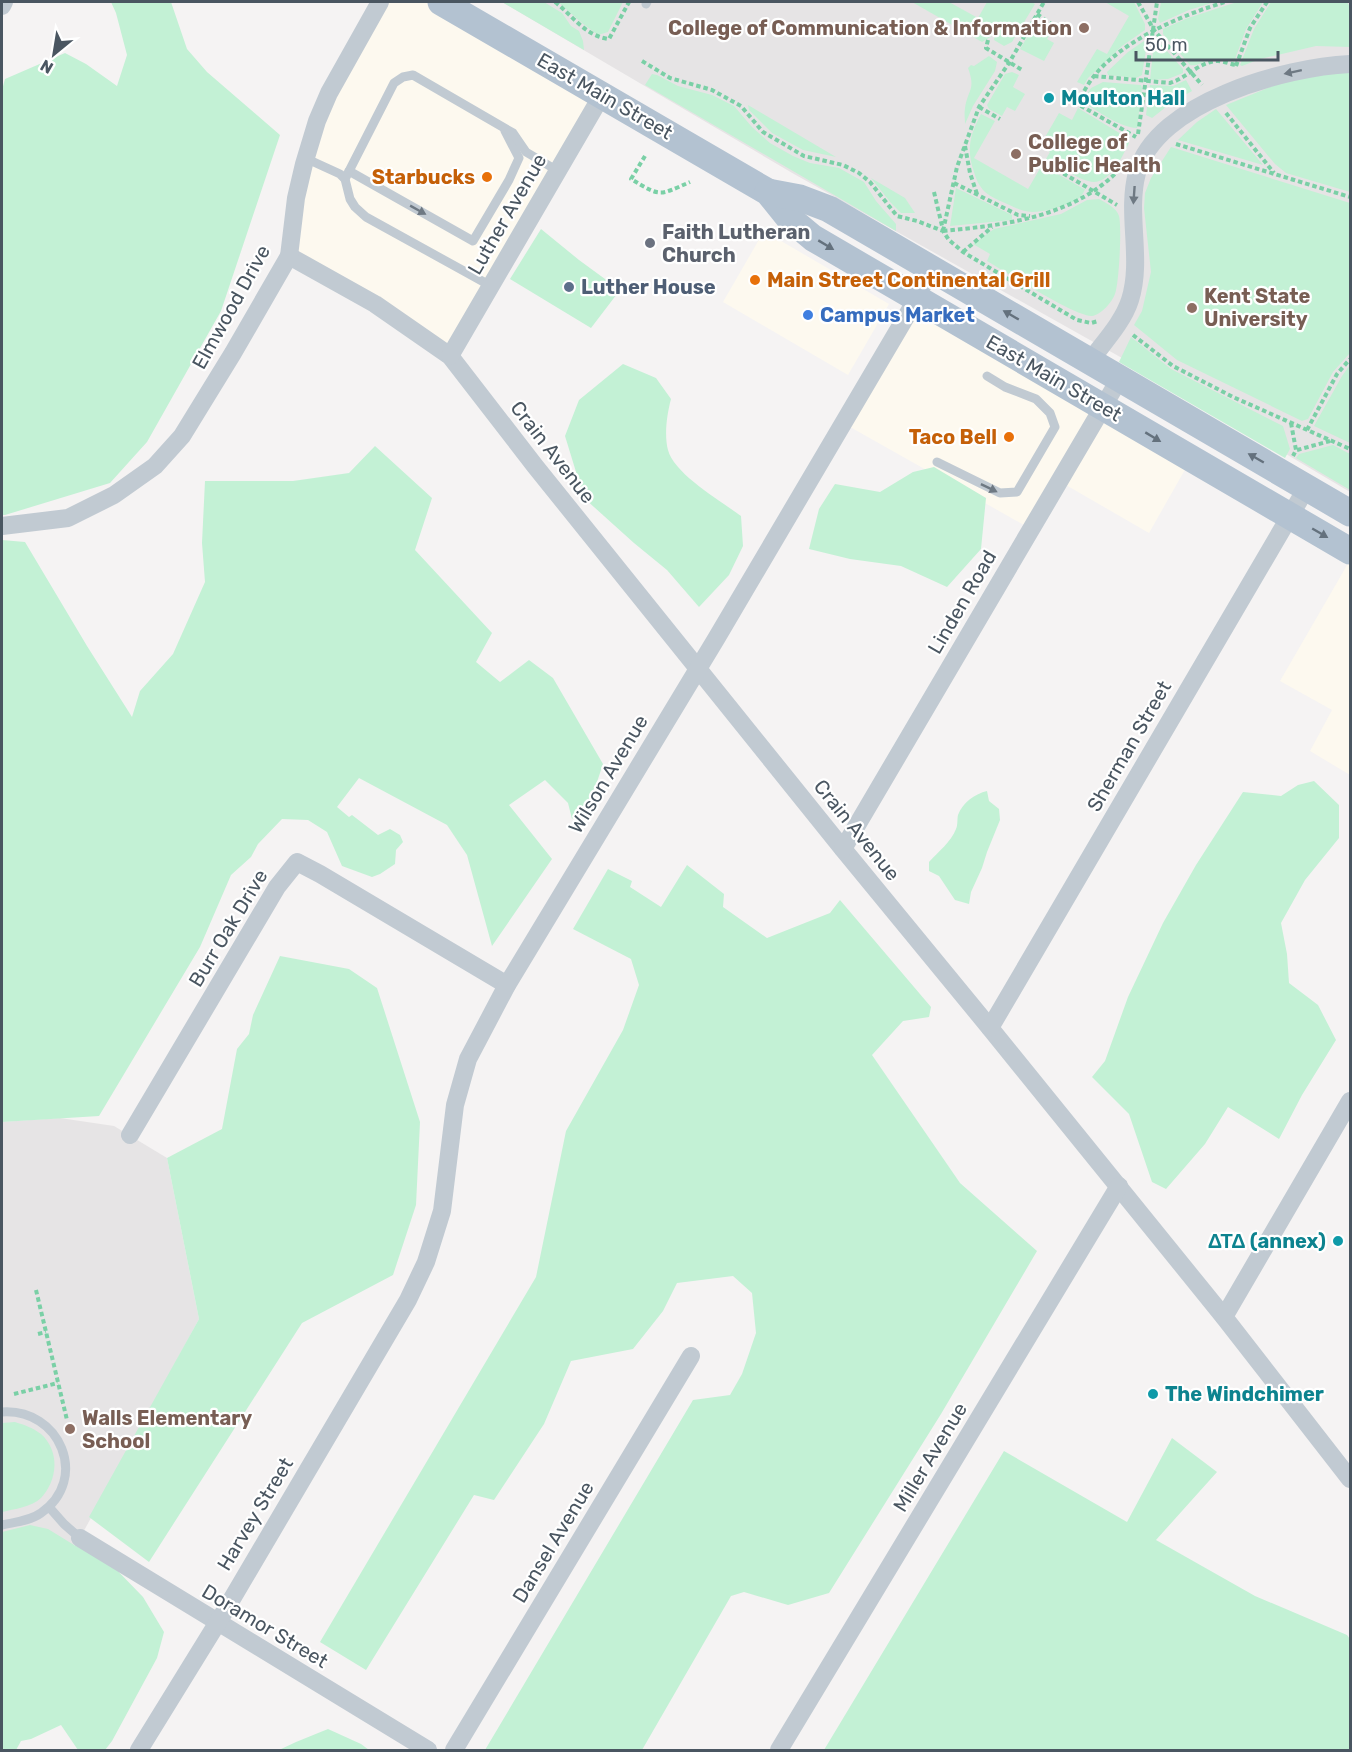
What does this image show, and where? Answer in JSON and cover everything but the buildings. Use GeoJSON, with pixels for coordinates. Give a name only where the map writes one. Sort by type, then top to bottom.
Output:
{"type":"FeatureCollection","features":[{"type":"Feature","properties":{"kind":"main road","name":"East Main Street"},"geometry":{"type":"LineString","coordinates":[[441,2],[768,192],[800,198],[829,209],[1350,513]]}},
{"type":"Feature","properties":{"kind":"main road","name":"East Main Street"},"geometry":{"type":"LineString","coordinates":[[768,192],[789,218],[813,238],[1350,551]]}},
{"type":"Feature","properties":{"kind":"street"},"geometry":{"type":"LineString","coordinates":[[2,6],[3,2]]}},
{"type":"Feature","properties":{"kind":"street","name":"Elmwood Drive"},"geometry":{"type":"LineString","coordinates":[[2,526],[68,518],[114,495],[155,466],[182,436],[289,256],[292,225],[305,158],[317,121],[329,93],[380,2]]}},
{"type":"Feature","properties":{"kind":"street"},"geometry":{"type":"LineString","coordinates":[[1090,361],[1125,313],[1133,290],[1134,188],[1137,171],[1148,149],[1146,134],[1168,128],[1214,98],[1275,76],[1312,68],[1350,64]]}},
{"type":"Feature","properties":{"kind":"street","name":"Luther Avenue"},"geometry":{"type":"LineString","coordinates":[[450,356],[602,95]]}},
{"type":"Feature","properties":{"kind":"street","name":"Crain Avenue"},"geometry":{"type":"LineString","coordinates":[[289,256],[375,304],[450,356],[698,669],[1224,1317],[1350,1479]]}},
{"type":"Feature","properties":{"kind":"street","name":"Wilson Avenue"},"geometry":{"type":"LineString","coordinates":[[408,1300],[426,1262],[442,1211],[455,1105],[468,1059],[507,986],[698,669],[931,269]]}},
{"type":"Feature","properties":{"kind":"street","name":"Linden Road"},"geometry":{"type":"LineString","coordinates":[[843,849],[1120,378]]}},
{"type":"Feature","properties":{"kind":"street","name":"Sherman Street"},"geometry":{"type":"LineString","coordinates":[[990,1028],[1307,487]]}},
{"type":"Feature","properties":{"kind":"street","name":"Burr Oak Drive"},"geometry":{"type":"LineString","coordinates":[[130,1135],[277,887],[297,862],[507,986]]}},
{"type":"Feature","properties":{"kind":"street"},"geometry":{"type":"LineString","coordinates":[[1224,1317],[1350,1101]]}},
{"type":"Feature","properties":{"kind":"street","name":"Miller Avenue"},"geometry":{"type":"LineString","coordinates":[[779,1750],[1119,1186]]}},
{"type":"Feature","properties":{"kind":"street","name":"Harvey Street"},"geometry":{"type":"LineString","coordinates":[[139,1750],[408,1300]]}},
{"type":"Feature","properties":{"kind":"street","name":"Dansel Avenue"},"geometry":{"type":"LineString","coordinates":[[454,1750],[691,1356]]}},
{"type":"Feature","properties":{"kind":"street","name":"Doramor Street"},"geometry":{"type":"LineString","coordinates":[[80,1538],[428,1750]]}},
{"type":"Feature","properties":{"kind":"lane"},"geometry":{"type":"LineString","coordinates":[[491,286],[366,217],[350,199],[347,175],[394,83],[408,75],[413,75],[504,128],[513,134],[526,152],[558,171]]}},
{"type":"Feature","properties":{"kind":"lane"},"geometry":{"type":"LineString","coordinates":[[305,158],[347,175],[473,241],[509,180],[519,158],[504,128]]}},
{"type":"Feature","properties":{"kind":"lane"},"geometry":{"type":"LineString","coordinates":[[937,462],[1000,493],[1017,492],[1044,446],[1055,427],[1050,413],[1036,399],[1005,387],[987,376]]}},
{"type":"Feature","properties":{"kind":"lane"},"geometry":{"type":"LineString","coordinates":[[2,1412],[16,1412],[38,1419],[48,1426],[61,1446],[65,1458],[64,1479],[56,1498],[49,1507],[31,1518],[2,1525]]}},
{"type":"Feature","properties":{"kind":"lane"},"geometry":{"type":"LineString","coordinates":[[49,1507],[80,1538]]}},
{"type":"Feature","properties":{"kind":"path"},"geometry":{"type":"LineString","coordinates":[[555,2],[597,37],[609,39],[629,2]]}},
{"type":"Feature","properties":{"kind":"path"},"geometry":{"type":"LineString","coordinates":[[943,231],[957,168],[979,107],[1009,63],[1044,2]]}},
{"type":"Feature","properties":{"kind":"path"},"geometry":{"type":"LineString","coordinates":[[1138,2],[1154,30],[1203,86],[1195,92]]}},
{"type":"Feature","properties":{"kind":"path"},"geometry":{"type":"LineString","coordinates":[[1146,134],[1143,108],[1145,81],[1157,2]]}},
{"type":"Feature","properties":{"kind":"path"},"geometry":{"type":"LineString","coordinates":[[1225,2],[1154,30],[1124,50],[1094,76],[1076,103],[1146,134],[1350,197]]}},
{"type":"Feature","properties":{"kind":"path"},"geometry":{"type":"LineString","coordinates":[[1235,73],[1250,28],[1267,2]]}},
{"type":"Feature","properties":{"kind":"path"},"geometry":{"type":"LineString","coordinates":[[1037,14],[1054,26]]}},
{"type":"Feature","properties":{"kind":"path"},"geometry":{"type":"LineString","coordinates":[[988,40],[986,48],[1022,70]]}},
{"type":"Feature","properties":{"kind":"path"},"geometry":{"type":"LineString","coordinates":[[642,61],[670,78],[712,90],[741,106],[763,132],[804,156],[843,165],[859,173],[870,182],[897,216],[943,231],[993,227],[1070,206],[1095,191],[1124,165],[1121,173]]}},
{"type":"Feature","properties":{"kind":"path"},"geometry":{"type":"LineString","coordinates":[[1094,76],[1170,83],[1181,79],[1204,63],[1218,61],[1236,65]]}},
{"type":"Feature","properties":{"kind":"path"},"geometry":{"type":"LineString","coordinates":[[979,107],[1000,119]]}},
{"type":"Feature","properties":{"kind":"path"},"geometry":{"type":"LineString","coordinates":[[1223,109],[1275,174]]}},
{"type":"Feature","properties":{"kind":"path"},"geometry":{"type":"LineString","coordinates":[[1131,146],[1146,134]]}},
{"type":"Feature","properties":{"kind":"path"},"geometry":{"type":"LineString","coordinates":[[965,144],[977,195]]}},
{"type":"Feature","properties":{"kind":"path"},"geometry":{"type":"LineString","coordinates":[[645,156],[631,179],[653,193],[665,193],[690,182]]}},
{"type":"Feature","properties":{"kind":"path"},"geometry":{"type":"LineString","coordinates":[[1044,162],[1119,206],[1119,198]]}},
{"type":"Feature","properties":{"kind":"path"},"geometry":{"type":"LineString","coordinates":[[954,183],[1018,215],[1034,216]]}},
{"type":"Feature","properties":{"kind":"path"},"geometry":{"type":"LineString","coordinates":[[934,192],[943,231],[949,240],[963,252],[1077,320],[1091,323],[1106,318]]}},
{"type":"Feature","properties":{"kind":"path"},"geometry":{"type":"LineString","coordinates":[[963,252],[993,227]]}},
{"type":"Feature","properties":{"kind":"path"},"geometry":{"type":"LineString","coordinates":[[1133,335],[1173,366],[1233,397],[1350,449]]}},
{"type":"Feature","properties":{"kind":"path"},"geometry":{"type":"LineString","coordinates":[[1307,430],[1337,374],[1350,359]]}},
{"type":"Feature","properties":{"kind":"path"},"geometry":{"type":"LineString","coordinates":[[1290,422],[1296,451],[1331,441]]}},
{"type":"Feature","properties":{"kind":"path"},"geometry":{"type":"LineString","coordinates":[[36,1290],[67,1420]]}},
{"type":"Feature","properties":{"kind":"path"},"geometry":{"type":"LineString","coordinates":[[38,1334],[46,1332]]}},
{"type":"Feature","properties":{"kind":"path"},"geometry":{"type":"LineString","coordinates":[[14,1394],[58,1383]]}},
{"type":"Feature","properties":{"kind":"shaded area"},"geometry":{"type":"Polygon","coordinates":[[[380,2],[441,2],[602,95],[450,356],[289,256],[304,164],[380,2]]]}},
{"type":"Feature","properties":{"kind":"shaded area","name":"Kent State University"},"geometry":{"type":"Polygon","coordinates":[[[502,2],[1350,2],[1350,492],[1163,381],[794,174],[502,2]]]}},
{"type":"Feature","properties":{"kind":"shaded area"},"geometry":{"type":"Polygon","coordinates":[[[764,231],[889,304],[848,375],[723,302],[764,231]]]}},
{"type":"Feature","properties":{"kind":"shaded area"},"geometry":{"type":"Polygon","coordinates":[[[916,298],[1191,459],[1149,533],[1059,481],[1031,529],[843,423],[916,298]]]}},
{"type":"Feature","properties":{"kind":"shaded area"},"geometry":{"type":"Polygon","coordinates":[[[1350,560],[1350,775],[1310,751],[1332,710],[1280,681],[1350,560]]]}},
{"type":"Feature","properties":{"kind":"shaded area","name":"Walls Elementary School"},"geometry":{"type":"Polygon","coordinates":[[[60,1118],[114,1126],[167,1158],[199,1319],[80,1538],[2,1633],[2,1122],[60,1118]]]}},
{"type":"Feature","properties":{"kind":"green space"},"geometry":{"type":"Polygon","coordinates":[[[111,2],[171,2],[187,49],[207,72],[280,135],[221,311],[147,442],[110,483],[2,515],[2,90],[5,79],[65,53],[86,64],[117,86],[127,55],[111,2]]]}},
{"type":"Feature","properties":{"kind":"green space"},"geometry":{"type":"Polygon","coordinates":[[[502,2],[544,2],[562,13],[571,26],[579,31],[584,50],[502,2]]]}},
{"type":"Feature","properties":{"kind":"green space"},"geometry":{"type":"Polygon","coordinates":[[[558,2],[623,2],[608,32],[598,35],[558,2]]]}},
{"type":"Feature","properties":{"kind":"green space"},"geometry":{"type":"Polygon","coordinates":[[[912,2],[949,2],[978,18],[987,2],[1031,2],[1035,4],[1012,42],[1004,46],[994,40],[995,34],[982,42],[912,2]]]}},
{"type":"Feature","properties":{"kind":"green space"},"geometry":{"type":"Polygon","coordinates":[[[1105,2],[1134,2],[1145,24],[1145,30],[1122,46],[1088,78],[1084,85],[1077,82],[1097,49],[1107,54],[1129,16],[1105,2]]]}},
{"type":"Feature","properties":{"kind":"green space"},"geometry":{"type":"Polygon","coordinates":[[[1161,2],[1215,2],[1189,10],[1160,23],[1158,19],[1161,2]]]}},
{"type":"Feature","properties":{"kind":"green space"},"geometry":{"type":"Polygon","coordinates":[[[1237,2],[1263,2],[1246,29],[1234,62],[1215,59],[1190,65],[1163,34],[1163,29],[1188,18],[1237,2]]]}},
{"type":"Feature","properties":{"kind":"green space"},"geometry":{"type":"Polygon","coordinates":[[[1271,2],[1347,2],[1350,7],[1350,47],[1316,46],[1240,65],[1254,29],[1271,2]]]}},
{"type":"Feature","properties":{"kind":"green space"},"geometry":{"type":"Polygon","coordinates":[[[1037,21],[1052,30],[1047,39],[1054,43],[1044,61],[1020,49],[1037,21]]]}},
{"type":"Feature","properties":{"kind":"green space"},"geometry":{"type":"Polygon","coordinates":[[[1157,40],[1183,69],[1183,73],[1168,79],[1150,80],[1154,42],[1157,40]]]}},
{"type":"Feature","properties":{"kind":"green space"},"geometry":{"type":"Polygon","coordinates":[[[1144,41],[1147,43],[1142,75],[1136,78],[1108,75],[1107,72],[1128,52],[1144,41]]]}},
{"type":"Feature","properties":{"kind":"green space"},"geometry":{"type":"Polygon","coordinates":[[[989,56],[997,62],[995,71],[973,106],[965,124],[965,108],[971,85],[968,68],[989,56]]]}},
{"type":"Feature","properties":{"kind":"green space"},"geometry":{"type":"Polygon","coordinates":[[[1012,72],[1019,75],[1013,87],[1025,94],[1015,111],[1007,107],[1002,116],[989,109],[987,105],[1005,74],[1012,72]]]}},
{"type":"Feature","properties":{"kind":"green space"},"geometry":{"type":"Polygon","coordinates":[[[1335,73],[1350,73],[1350,192],[1286,173],[1275,164],[1226,105],[1285,81],[1335,73]]]}},
{"type":"Feature","properties":{"kind":"green space"},"geometry":{"type":"Polygon","coordinates":[[[652,74],[678,86],[712,95],[734,106],[770,143],[793,156],[810,163],[839,168],[864,182],[876,201],[896,224],[896,231],[645,85],[652,74]]]}},
{"type":"Feature","properties":{"kind":"green space"},"geometry":{"type":"Polygon","coordinates":[[[1186,80],[1192,91],[1171,103],[1152,118],[1146,115],[1150,85],[1173,86],[1186,80]]]}},
{"type":"Feature","properties":{"kind":"green space"},"geometry":{"type":"Polygon","coordinates":[[[1103,82],[1141,85],[1137,128],[1116,122],[1082,102],[1091,88],[1103,82]]]}},
{"type":"Feature","properties":{"kind":"green space"},"geometry":{"type":"Polygon","coordinates":[[[748,105],[836,157],[803,150],[772,133],[749,110],[748,105]]]}},
{"type":"Feature","properties":{"kind":"green space"},"geometry":{"type":"Polygon","coordinates":[[[1078,108],[1126,137],[1129,143],[1108,176],[1095,182],[1077,177],[1046,159],[1050,152],[1040,146],[1059,113],[1072,120],[1078,108]]]}},
{"type":"Feature","properties":{"kind":"green space"},"geometry":{"type":"Polygon","coordinates":[[[1216,109],[1263,165],[1178,140],[1197,122],[1216,109]]]}},
{"type":"Feature","properties":{"kind":"green space"},"geometry":{"type":"Polygon","coordinates":[[[981,114],[995,121],[974,158],[1028,189],[1042,165],[1085,189],[1082,195],[1064,205],[1046,211],[1032,212],[1018,209],[985,192],[979,185],[970,156],[972,136],[981,114]]]}},
{"type":"Feature","properties":{"kind":"green space"},"geometry":{"type":"Polygon","coordinates":[[[1171,147],[1350,203],[1350,353],[1333,372],[1308,419],[1302,421],[1177,360],[1134,325],[1142,311],[1151,272],[1144,208],[1145,193],[1151,178],[1171,147]]]}},
{"type":"Feature","properties":{"kind":"green space"},"geometry":{"type":"Polygon","coordinates":[[[871,178],[905,198],[915,213],[901,213],[871,178]]]}},
{"type":"Feature","properties":{"kind":"green space"},"geometry":{"type":"Polygon","coordinates":[[[956,188],[1012,215],[1012,220],[950,226],[956,188]]]}},
{"type":"Feature","properties":{"kind":"green space"},"geometry":{"type":"Polygon","coordinates":[[[1099,199],[1118,213],[1120,243],[1115,294],[1106,308],[1095,315],[1083,314],[1040,293],[987,261],[990,254],[973,244],[994,229],[1061,214],[1087,200],[1099,199]]]}},
{"type":"Feature","properties":{"kind":"green space"},"geometry":{"type":"Polygon","coordinates":[[[541,229],[620,290],[591,328],[510,279],[541,229]]]}},
{"type":"Feature","properties":{"kind":"green space"},"geometry":{"type":"Polygon","coordinates":[[[1131,337],[1171,369],[1283,426],[1290,449],[1285,458],[1119,362],[1131,337]]]}},
{"type":"Feature","properties":{"kind":"green space"},"geometry":{"type":"Polygon","coordinates":[[[623,364],[656,378],[671,399],[666,438],[672,459],[688,477],[741,516],[743,546],[729,575],[699,607],[667,570],[584,498],[565,436],[579,400],[623,364]]]}},
{"type":"Feature","properties":{"kind":"green space"},"geometry":{"type":"Polygon","coordinates":[[[1350,365],[1350,443],[1314,426],[1350,365]]]}},
{"type":"Feature","properties":{"kind":"green space"},"geometry":{"type":"Polygon","coordinates":[[[1333,445],[1350,454],[1350,490],[1296,458],[1299,454],[1333,445]]]}},
{"type":"Feature","properties":{"kind":"green space"},"geometry":{"type":"Polygon","coordinates":[[[375,446],[432,498],[415,550],[492,633],[476,662],[500,682],[529,660],[553,678],[603,764],[593,794],[572,819],[568,803],[545,780],[509,805],[552,859],[492,946],[467,855],[447,825],[359,778],[337,807],[349,817],[352,815],[378,835],[390,829],[400,835],[403,842],[396,850],[395,864],[372,877],[342,866],[327,832],[308,820],[282,819],[258,844],[251,857],[231,875],[200,947],[99,1116],[2,1122],[2,540],[25,542],[132,717],[140,691],[173,654],[205,582],[202,543],[205,481],[293,481],[349,473],[375,446]]]}},
{"type":"Feature","properties":{"kind":"green space"},"geometry":{"type":"Polygon","coordinates":[[[934,467],[986,498],[981,549],[947,587],[901,566],[850,559],[809,549],[819,509],[835,484],[880,492],[913,472],[934,467]]]}},
{"type":"Feature","properties":{"kind":"green space"},"geometry":{"type":"Polygon","coordinates":[[[1314,781],[1339,805],[1339,838],[1305,880],[1281,923],[1287,954],[1289,983],[1318,1005],[1336,1040],[1302,1095],[1279,1139],[1228,1107],[1205,1144],[1166,1189],[1152,1182],[1129,1114],[1092,1077],[1105,1061],[1128,997],[1163,923],[1196,865],[1243,792],[1281,796],[1298,785],[1314,781]]]}},
{"type":"Feature","properties":{"kind":"green space"},"geometry":{"type":"Polygon","coordinates":[[[987,791],[989,801],[999,809],[1000,820],[971,892],[969,904],[955,900],[939,876],[929,871],[929,862],[954,834],[958,815],[966,802],[987,791]]]}},
{"type":"Feature","properties":{"kind":"green space"},"geometry":{"type":"Polygon","coordinates":[[[687,865],[724,894],[723,907],[767,938],[830,913],[840,900],[931,1007],[929,1017],[903,1021],[872,1055],[960,1183],[1037,1251],[941,1414],[829,1593],[788,1605],[744,1592],[731,1596],[642,1750],[485,1750],[693,1400],[730,1395],[742,1374],[756,1333],[752,1293],[733,1276],[677,1283],[663,1311],[633,1349],[571,1361],[544,1424],[494,1500],[474,1495],[366,1670],[320,1642],[536,1277],[566,1131],[623,1030],[639,985],[631,959],[573,929],[608,869],[632,881],[630,887],[661,907],[687,865]]]}},
{"type":"Feature","properties":{"kind":"green space"},"geometry":{"type":"Polygon","coordinates":[[[280,956],[349,969],[377,988],[420,1122],[416,1205],[393,1275],[302,1323],[149,1562],[89,1517],[199,1319],[167,1158],[222,1129],[237,1049],[249,1034],[253,1015],[280,956]]]}},
{"type":"Feature","properties":{"kind":"green space"},"geometry":{"type":"Polygon","coordinates":[[[15,1422],[35,1430],[47,1441],[54,1457],[53,1474],[47,1491],[33,1504],[2,1512],[2,1423],[15,1422]]]}},
{"type":"Feature","properties":{"kind":"green space"},"geometry":{"type":"Polygon","coordinates":[[[1172,1438],[1217,1472],[1156,1540],[1255,1596],[1347,1635],[1350,1639],[1350,1750],[824,1750],[1004,1451],[1127,1522],[1172,1438]]]}},
{"type":"Feature","properties":{"kind":"green space"},"geometry":{"type":"Polygon","coordinates":[[[30,1525],[48,1529],[109,1562],[143,1597],[164,1632],[157,1658],[105,1750],[78,1750],[61,1725],[31,1739],[21,1741],[16,1750],[2,1750],[2,1532],[30,1525]]]}},
{"type":"Feature","properties":{"kind":"green space"},"geometry":{"type":"Polygon","coordinates":[[[328,1729],[369,1750],[279,1750],[296,1742],[328,1729]]]}},
{"type":"Feature","properties":{"kind":"place","name":"College of Communication & Information"},"geometry":{"type":"Point","coordinates":[1084,28]}},
{"type":"Feature","properties":{"kind":"place","name":"Moulton Hall"},"geometry":{"type":"Point","coordinates":[1049,98]}},
{"type":"Feature","properties":{"kind":"place","name":"College of Public Health"},"geometry":{"type":"Point","coordinates":[1016,154]}},
{"type":"Feature","properties":{"kind":"place","name":"Starbucks"},"geometry":{"type":"Point","coordinates":[487,177]}},
{"type":"Feature","properties":{"kind":"place","name":"Faith Lutheran Church"},"geometry":{"type":"Point","coordinates":[650,243]}},
{"type":"Feature","properties":{"kind":"place","name":"Main Street Continental Grill"},"geometry":{"type":"Point","coordinates":[755,280]}},
{"type":"Feature","properties":{"kind":"place","name":"Luther House"},"geometry":{"type":"Point","coordinates":[569,287]}},
{"type":"Feature","properties":{"kind":"place","name":"Kent State University"},"geometry":{"type":"Point","coordinates":[1192,308]}},
{"type":"Feature","properties":{"kind":"place","name":"Campus Market"},"geometry":{"type":"Point","coordinates":[808,315]}},
{"type":"Feature","properties":{"kind":"place","name":"Taco Bell"},"geometry":{"type":"Point","coordinates":[1009,437]}},
{"type":"Feature","properties":{"kind":"place","name":"ΔΤΔ (annex)"},"geometry":{"type":"Point","coordinates":[1338,1241]}},
{"type":"Feature","properties":{"kind":"place","name":"The Windchimer"},"geometry":{"type":"Point","coordinates":[1153,1394]}},
{"type":"Feature","properties":{"kind":"place","name":"Walls Elementary School"},"geometry":{"type":"Point","coordinates":[70,1429]}}]}
